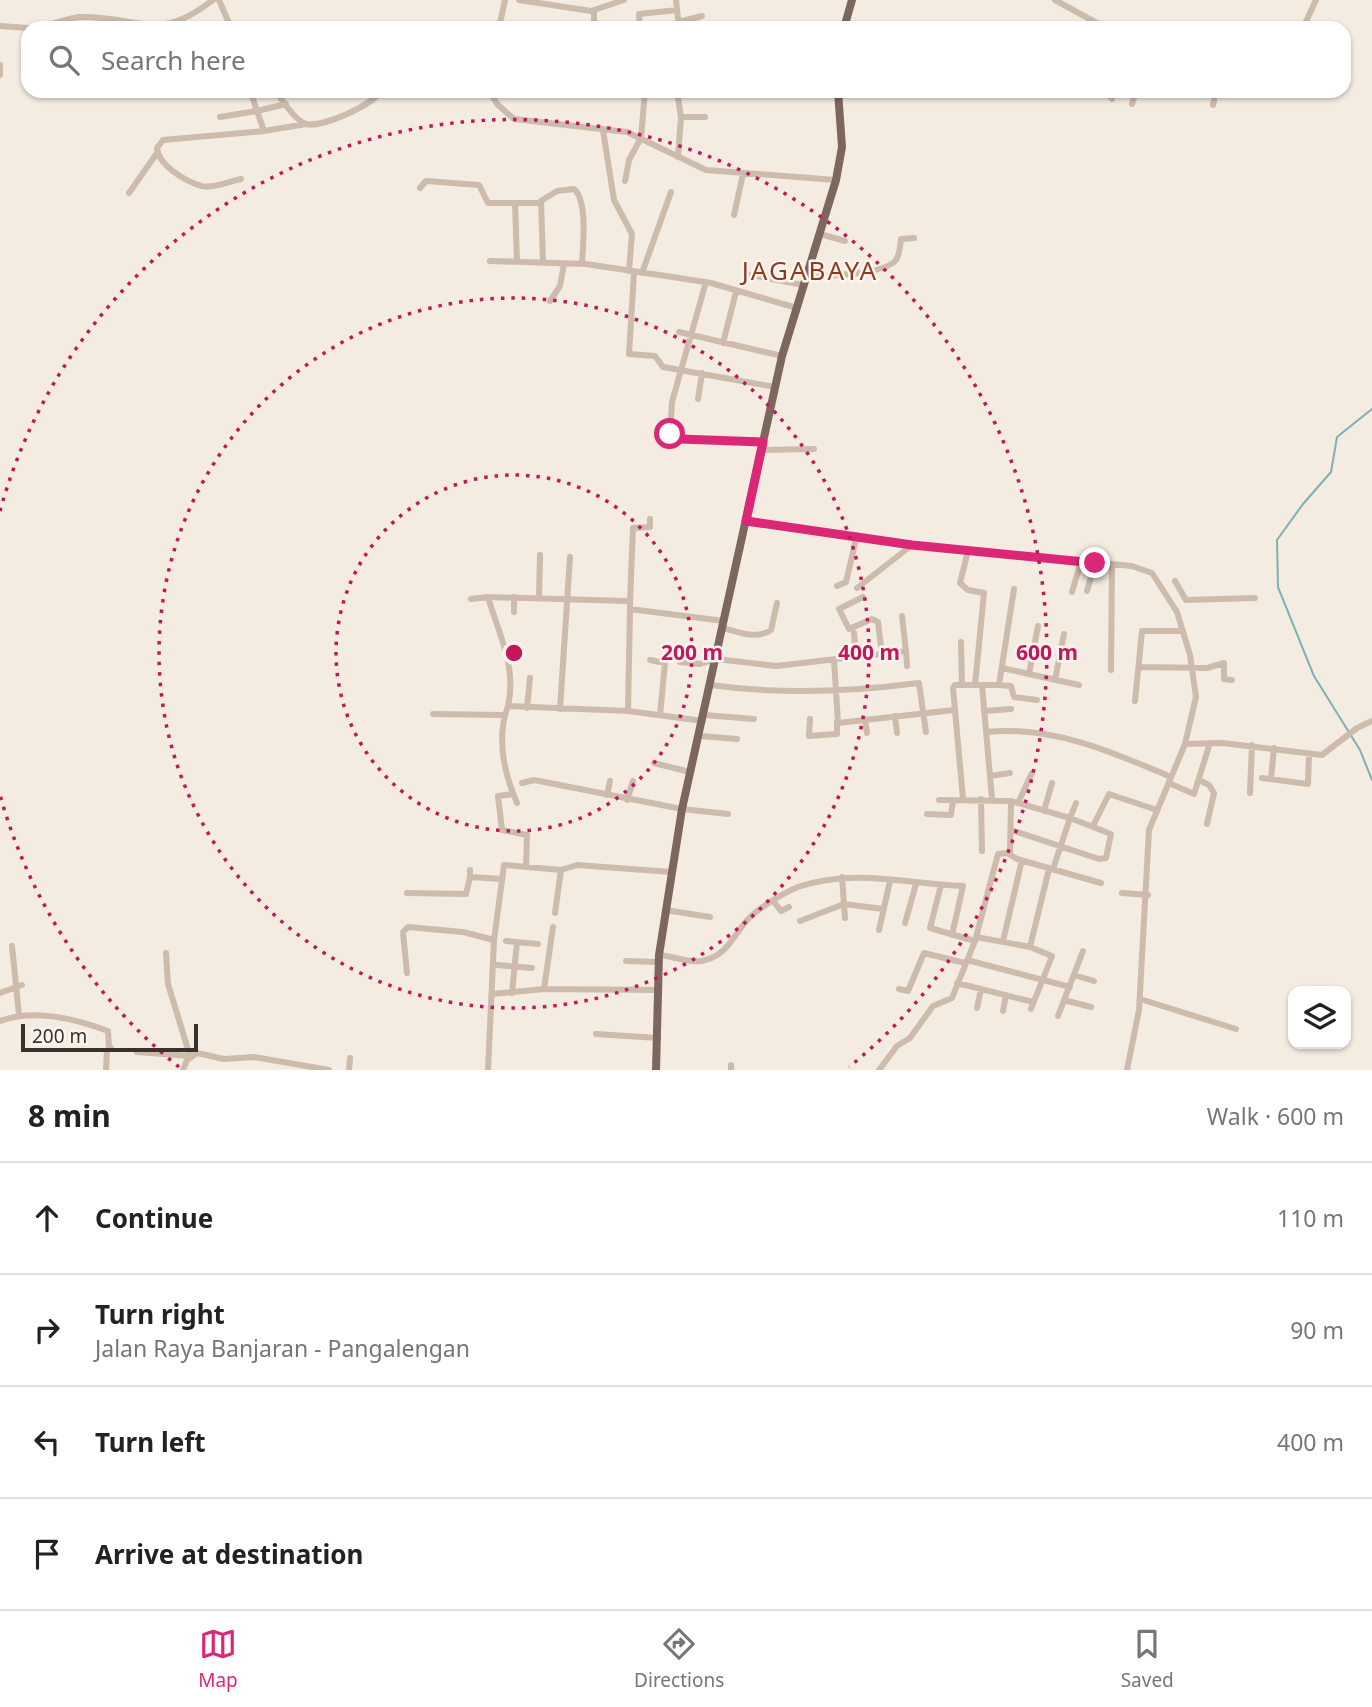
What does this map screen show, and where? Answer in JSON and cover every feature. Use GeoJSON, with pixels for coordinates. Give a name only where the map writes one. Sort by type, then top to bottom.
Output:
{"type":"FeatureCollection","features":[{"type":"Feature","properties":{"kind":"main road"},"geometry":{"type":"LineString","coordinates":[[846,21],[852,0]]}},
{"type":"Feature","properties":{"kind":"main road"},"geometry":{"type":"LineString","coordinates":[[656,1070],[659,959],[682,809],[782,356],[836,180],[842,147],[838,98]]}},
{"type":"Feature","properties":{"kind":"street"},"geometry":{"type":"LineString","coordinates":[[182,21],[213,0]]}},
{"type":"Feature","properties":{"kind":"street"},"geometry":{"type":"LineString","coordinates":[[219,0],[228,21]]}},
{"type":"Feature","properties":{"kind":"street"},"geometry":{"type":"LineString","coordinates":[[500,21],[505,0]]}},
{"type":"Feature","properties":{"kind":"street"},"geometry":{"type":"LineString","coordinates":[[519,0],[594,10],[624,0]]}},
{"type":"Feature","properties":{"kind":"street"},"geometry":{"type":"LineString","coordinates":[[676,0],[678,21]]}},
{"type":"Feature","properties":{"kind":"street"},"geometry":{"type":"LineString","coordinates":[[1055,0],[1093,21]]}},
{"type":"Feature","properties":{"kind":"street"},"geometry":{"type":"LineString","coordinates":[[1306,21],[1316,0]]}},
{"type":"Feature","properties":{"kind":"street"},"geometry":{"type":"LineString","coordinates":[[594,10],[594,21]]}},
{"type":"Feature","properties":{"kind":"street"},"geometry":{"type":"LineString","coordinates":[[640,21],[639,14],[677,10]]}},
{"type":"Feature","properties":{"kind":"street"},"geometry":{"type":"LineString","coordinates":[[689,21],[702,16]]}},
{"type":"Feature","properties":{"kind":"street"},"geometry":{"type":"LineString","coordinates":[[62,21],[74,18],[123,21]]}},
{"type":"Feature","properties":{"kind":"street"},"geometry":{"type":"LineString","coordinates":[[0,26],[21,28]]}},
{"type":"Feature","properties":{"kind":"street"},"geometry":{"type":"LineString","coordinates":[[0,65],[0,75]]}},
{"type":"Feature","properties":{"kind":"street"},"geometry":{"type":"LineString","coordinates":[[252,98],[264,131]]}},
{"type":"Feature","properties":{"kind":"street"},"geometry":{"type":"LineString","coordinates":[[281,98],[306,124]]}},
{"type":"Feature","properties":{"kind":"street"},"geometry":{"type":"LineString","coordinates":[[129,193],[163,140],[264,131],[306,124],[330,119],[374,98]]}},
{"type":"Feature","properties":{"kind":"street"},"geometry":{"type":"LineString","coordinates":[[497,98],[505,114],[517,120],[626,132],[706,170],[836,180]]}},
{"type":"Feature","properties":{"kind":"street"},"geometry":{"type":"LineString","coordinates":[[625,181],[629,160],[641,138],[644,98]]}},
{"type":"Feature","properties":{"kind":"street"},"geometry":{"type":"LineString","coordinates":[[678,98],[681,117],[678,157]]}},
{"type":"Feature","properties":{"kind":"street"},"geometry":{"type":"LineString","coordinates":[[1132,104],[1134,98]]}},
{"type":"Feature","properties":{"kind":"street"},"geometry":{"type":"LineString","coordinates":[[1213,105],[1214,98]]}},
{"type":"Feature","properties":{"kind":"street"},"geometry":{"type":"LineString","coordinates":[[220,117],[257,111],[284,101]]}},
{"type":"Feature","properties":{"kind":"street"},"geometry":{"type":"LineString","coordinates":[[681,117],[705,117]]}},
{"type":"Feature","properties":{"kind":"street"},"geometry":{"type":"LineString","coordinates":[[603,130],[614,200],[632,234],[635,272],[629,354],[655,356],[660,366],[775,387]]}},
{"type":"Feature","properties":{"kind":"street"},"geometry":{"type":"LineString","coordinates":[[157,153],[169,168],[202,186],[241,179]]}},
{"type":"Feature","properties":{"kind":"street"},"geometry":{"type":"LineString","coordinates":[[734,215],[743,174]]}},
{"type":"Feature","properties":{"kind":"street"},"geometry":{"type":"LineString","coordinates":[[421,188],[426,181],[471,182],[479,185],[488,203],[541,203],[556,191],[574,189],[578,191],[584,231],[582,264]]}},
{"type":"Feature","properties":{"kind":"street"},"geometry":{"type":"LineString","coordinates":[[635,272],[671,192]]}},
{"type":"Feature","properties":{"kind":"street"},"geometry":{"type":"LineString","coordinates":[[515,203],[517,261]]}},
{"type":"Feature","properties":{"kind":"street"},"geometry":{"type":"LineString","coordinates":[[541,203],[543,262]]}},
{"type":"Feature","properties":{"kind":"street"},"geometry":{"type":"LineString","coordinates":[[820,233],[845,241]]}},
{"type":"Feature","properties":{"kind":"street"},"geometry":{"type":"LineString","coordinates":[[746,274],[804,281],[890,265],[897,258],[901,239],[914,238]]}},
{"type":"Feature","properties":{"kind":"street"},"geometry":{"type":"LineString","coordinates":[[490,261],[582,264],[706,282],[797,308]]}},
{"type":"Feature","properties":{"kind":"street"},"geometry":{"type":"LineString","coordinates":[[550,300],[560,286],[564,264]]}},
{"type":"Feature","properties":{"kind":"street"},"geometry":{"type":"LineString","coordinates":[[706,282],[693,337],[672,402],[670,434],[680,439],[814,449]]}},
{"type":"Feature","properties":{"kind":"street"},"geometry":{"type":"LineString","coordinates":[[723,343],[736,292]]}},
{"type":"Feature","properties":{"kind":"street"},"geometry":{"type":"LineString","coordinates":[[679,332],[782,356]]}},
{"type":"Feature","properties":{"kind":"street"},"geometry":{"type":"LineString","coordinates":[[698,399],[702,373]]}},
{"type":"Feature","properties":{"kind":"street"},"geometry":{"type":"LineString","coordinates":[[628,711],[633,528],[650,527],[650,519]]}},
{"type":"Feature","properties":{"kind":"street"},"geometry":{"type":"LineString","coordinates":[[746,521],[912,545],[1095,563],[1153,573],[1177,612],[1192,668],[1196,697],[1185,744],[1157,810],[1147,846],[1148,895],[1140,999],[1136,1036],[1127,1070]]}},
{"type":"Feature","properties":{"kind":"street"},"geometry":{"type":"LineString","coordinates":[[837,586],[846,583],[857,535]]}},
{"type":"Feature","properties":{"kind":"street"},"geometry":{"type":"LineString","coordinates":[[857,588],[912,545]]}},
{"type":"Feature","properties":{"kind":"street"},"geometry":{"type":"LineString","coordinates":[[968,551],[960,583],[968,590],[984,593],[978,685],[984,711],[992,799]]}},
{"type":"Feature","properties":{"kind":"street"},"geometry":{"type":"LineString","coordinates":[[539,597],[540,555]]}},
{"type":"Feature","properties":{"kind":"street"},"geometry":{"type":"LineString","coordinates":[[560,709],[570,557]]}},
{"type":"Feature","properties":{"kind":"street"},"geometry":{"type":"LineString","coordinates":[[1072,592],[1081,562]]}},
{"type":"Feature","properties":{"kind":"street"},"geometry":{"type":"LineString","coordinates":[[1087,591],[1095,563]]}},
{"type":"Feature","properties":{"kind":"street"},"geometry":{"type":"LineString","coordinates":[[1111,670],[1112,565]]}},
{"type":"Feature","properties":{"kind":"street"},"geometry":{"type":"LineString","coordinates":[[1175,581],[1186,600],[1255,598]]}},
{"type":"Feature","properties":{"kind":"street"},"geometry":{"type":"LineString","coordinates":[[999,685],[1014,589]]}},
{"type":"Feature","properties":{"kind":"street"},"geometry":{"type":"LineString","coordinates":[[488,597],[512,678],[504,715],[502,752],[517,803]]}},
{"type":"Feature","properties":{"kind":"street"},"geometry":{"type":"LineString","coordinates":[[514,597],[514,612]]}},
{"type":"Feature","properties":{"kind":"street"},"geometry":{"type":"LineString","coordinates":[[863,597],[839,609],[849,629],[872,619],[878,622],[882,654]]}},
{"type":"Feature","properties":{"kind":"street"},"geometry":{"type":"LineString","coordinates":[[471,599],[567,598],[630,606],[724,625],[754,635],[771,631],[776,603]]}},
{"type":"Feature","properties":{"kind":"street"},"geometry":{"type":"LineString","coordinates":[[902,616],[908,666]]}},
{"type":"Feature","properties":{"kind":"street"},"geometry":{"type":"LineString","coordinates":[[1029,674],[1038,626]]}},
{"type":"Feature","properties":{"kind":"street"},"geometry":{"type":"LineString","coordinates":[[1135,701],[1143,630],[1183,631]]}},
{"type":"Feature","properties":{"kind":"street"},"geometry":{"type":"LineString","coordinates":[[854,633],[856,657]]}},
{"type":"Feature","properties":{"kind":"street"},"geometry":{"type":"LineString","coordinates":[[1055,680],[1064,634]]}},
{"type":"Feature","properties":{"kind":"street"},"geometry":{"type":"LineString","coordinates":[[961,642],[962,685]]}},
{"type":"Feature","properties":{"kind":"street"},"geometry":{"type":"LineString","coordinates":[[680,662],[700,664],[716,659],[776,666],[906,651]]}},
{"type":"Feature","properties":{"kind":"street"},"geometry":{"type":"LineString","coordinates":[[650,660],[665,663],[660,715]]}},
{"type":"Feature","properties":{"kind":"street"},"geometry":{"type":"LineString","coordinates":[[810,719],[809,736],[837,734],[834,660]]}},
{"type":"Feature","properties":{"kind":"street"},"geometry":{"type":"LineString","coordinates":[[1140,667],[1192,668],[1224,663],[1224,679],[1232,680]]}},
{"type":"Feature","properties":{"kind":"street"},"geometry":{"type":"LineString","coordinates":[[1002,668],[1079,685]]}},
{"type":"Feature","properties":{"kind":"street"},"geometry":{"type":"LineString","coordinates":[[527,708],[530,678]]}},
{"type":"Feature","properties":{"kind":"street"},"geometry":{"type":"LineString","coordinates":[[711,685],[774,692],[837,692],[919,682],[926,732]]}},
{"type":"Feature","properties":{"kind":"street"},"geometry":{"type":"LineString","coordinates":[[963,799],[953,687],[1011,686],[1014,697],[1037,700]]}},
{"type":"Feature","properties":{"kind":"street"},"geometry":{"type":"LineString","coordinates":[[508,706],[754,719]]}},
{"type":"Feature","properties":{"kind":"street"},"geometry":{"type":"LineString","coordinates":[[984,711],[1011,709]]}},
{"type":"Feature","properties":{"kind":"street"},"geometry":{"type":"LineString","coordinates":[[837,722],[954,710]]}},
{"type":"Feature","properties":{"kind":"street"},"geometry":{"type":"LineString","coordinates":[[433,714],[504,715]]}},
{"type":"Feature","properties":{"kind":"street"},"geometry":{"type":"LineString","coordinates":[[895,716],[897,733]]}},
{"type":"Feature","properties":{"kind":"street"},"geometry":{"type":"LineString","coordinates":[[865,719],[867,733]]}},
{"type":"Feature","properties":{"kind":"street"},"geometry":{"type":"LineString","coordinates":[[1185,744],[1252,745],[1322,755],[1357,728],[1372,721]]}},
{"type":"Feature","properties":{"kind":"street"},"geometry":{"type":"LineString","coordinates":[[986,732],[1021,731],[1059,736],[1107,750],[1193,794],[1210,743]]}},
{"type":"Feature","properties":{"kind":"street"},"geometry":{"type":"LineString","coordinates":[[700,736],[737,739]]}},
{"type":"Feature","properties":{"kind":"street"},"geometry":{"type":"LineString","coordinates":[[1250,793],[1252,745]]}},
{"type":"Feature","properties":{"kind":"street"},"geometry":{"type":"LineString","coordinates":[[1271,779],[1274,747]]}},
{"type":"Feature","properties":{"kind":"street"},"geometry":{"type":"LineString","coordinates":[[1262,778],[1308,784],[1309,754]]}},
{"type":"Feature","properties":{"kind":"street"},"geometry":{"type":"LineString","coordinates":[[654,763],[690,772]]}},
{"type":"Feature","properties":{"kind":"street"},"geometry":{"type":"LineString","coordinates":[[1010,854],[1015,802],[1032,773]]}},
{"type":"Feature","properties":{"kind":"street"},"geometry":{"type":"LineString","coordinates":[[990,776],[1010,774]]}},
{"type":"Feature","properties":{"kind":"street"},"geometry":{"type":"LineString","coordinates":[[522,783],[534,780],[627,800],[728,814]]}},
{"type":"Feature","properties":{"kind":"street"},"geometry":{"type":"LineString","coordinates":[[1199,780],[1209,785],[1214,793],[1206,824]]}},
{"type":"Feature","properties":{"kind":"street"},"geometry":{"type":"LineString","coordinates":[[607,795],[610,781]]}},
{"type":"Feature","properties":{"kind":"street"},"geometry":{"type":"LineString","coordinates":[[627,800],[633,781]]}},
{"type":"Feature","properties":{"kind":"street"},"geometry":{"type":"LineString","coordinates":[[1044,811],[1052,783]]}},
{"type":"Feature","properties":{"kind":"street"},"geometry":{"type":"LineString","coordinates":[[513,794],[498,796],[502,830],[527,835],[526,867]]}},
{"type":"Feature","properties":{"kind":"street"},"geometry":{"type":"LineString","coordinates":[[1093,827],[1109,794],[1157,810]]}},
{"type":"Feature","properties":{"kind":"street"},"geometry":{"type":"LineString","coordinates":[[981,799],[982,851]]}},
{"type":"Feature","properties":{"kind":"street"},"geometry":{"type":"LineString","coordinates":[[939,800],[992,799],[1015,802],[1070,818],[1111,834],[1106,858],[1099,859],[1011,830]]}},
{"type":"Feature","properties":{"kind":"street"},"geometry":{"type":"LineString","coordinates":[[927,814],[951,815],[953,800]]}},
{"type":"Feature","properties":{"kind":"street"},"geometry":{"type":"LineString","coordinates":[[1030,947],[1051,869],[1076,803]]}},
{"type":"Feature","properties":{"kind":"street"},"geometry":{"type":"LineString","coordinates":[[879,1070],[897,1046],[910,1038],[933,1006],[952,999],[976,939],[997,856],[1010,854],[1101,883]]}},
{"type":"Feature","properties":{"kind":"street"},"geometry":{"type":"LineString","coordinates":[[1003,941],[1022,860]]}},
{"type":"Feature","properties":{"kind":"street"},"geometry":{"type":"LineString","coordinates":[[488,1070],[494,940],[504,865],[561,870],[577,864],[671,872]]}},
{"type":"Feature","properties":{"kind":"street"},"geometry":{"type":"LineString","coordinates":[[555,913],[561,870]]}},
{"type":"Feature","properties":{"kind":"street"},"geometry":{"type":"LineString","coordinates":[[407,893],[466,894],[470,874],[502,879]]}},
{"type":"Feature","properties":{"kind":"street"},"geometry":{"type":"LineString","coordinates":[[626,961],[693,961],[716,956],[731,945],[746,921],[796,888],[842,877],[874,876],[890,881],[965,888],[951,935]]}},
{"type":"Feature","properties":{"kind":"street"},"geometry":{"type":"LineString","coordinates":[[842,877],[845,918]]}},
{"type":"Feature","properties":{"kind":"street"},"geometry":{"type":"LineString","coordinates":[[878,930],[890,881]]}},
{"type":"Feature","properties":{"kind":"street"},"geometry":{"type":"LineString","coordinates":[[905,923],[916,884]]}},
{"type":"Feature","properties":{"kind":"street"},"geometry":{"type":"LineString","coordinates":[[941,885],[930,928],[951,935],[1030,947],[1052,956],[1032,1006],[1006,995],[957,983]]}},
{"type":"Feature","properties":{"kind":"street"},"geometry":{"type":"LineString","coordinates":[[1122,893],[1148,895]]}},
{"type":"Feature","properties":{"kind":"street"},"geometry":{"type":"LineString","coordinates":[[774,902],[781,911],[789,907]]}},
{"type":"Feature","properties":{"kind":"street"},"geometry":{"type":"LineString","coordinates":[[800,921],[844,904],[883,909]]}},
{"type":"Feature","properties":{"kind":"street"},"geometry":{"type":"LineString","coordinates":[[665,910],[710,917]]}},
{"type":"Feature","properties":{"kind":"street"},"geometry":{"type":"LineString","coordinates":[[407,973],[403,932],[408,927],[463,932],[494,940]]}},
{"type":"Feature","properties":{"kind":"street"},"geometry":{"type":"LineString","coordinates":[[544,989],[553,927]]}},
{"type":"Feature","properties":{"kind":"street"},"geometry":{"type":"LineString","coordinates":[[506,941],[538,944]]}},
{"type":"Feature","properties":{"kind":"street"},"geometry":{"type":"LineString","coordinates":[[512,993],[517,942]]}},
{"type":"Feature","properties":{"kind":"street"},"geometry":{"type":"LineString","coordinates":[[12,946],[20,987],[19,1015]]}},
{"type":"Feature","properties":{"kind":"street"},"geometry":{"type":"LineString","coordinates":[[1058,1016],[1083,951]]}},
{"type":"Feature","properties":{"kind":"street"},"geometry":{"type":"LineString","coordinates":[[900,989],[908,991],[924,953],[1043,978],[1070,987]]}},
{"type":"Feature","properties":{"kind":"street"},"geometry":{"type":"LineString","coordinates":[[166,954],[168,984],[190,1056],[183,1070]]}},
{"type":"Feature","properties":{"kind":"street"},"geometry":{"type":"LineString","coordinates":[[497,965],[532,968]]}},
{"type":"Feature","properties":{"kind":"street"},"geometry":{"type":"LineString","coordinates":[[1074,975],[1094,981]]}},
{"type":"Feature","properties":{"kind":"street"},"geometry":{"type":"LineString","coordinates":[[0,993],[20,987]]}},
{"type":"Feature","properties":{"kind":"street"},"geometry":{"type":"LineString","coordinates":[[492,994],[544,989],[658,990]]}},
{"type":"Feature","properties":{"kind":"street"},"geometry":{"type":"LineString","coordinates":[[977,1009],[981,989]]}},
{"type":"Feature","properties":{"kind":"street"},"geometry":{"type":"LineString","coordinates":[[1003,1011],[1006,995]]}},
{"type":"Feature","properties":{"kind":"street"},"geometry":{"type":"LineString","coordinates":[[1140,999],[1236,1029]]}},
{"type":"Feature","properties":{"kind":"street"},"geometry":{"type":"LineString","coordinates":[[1064,1000],[1091,1007]]}},
{"type":"Feature","properties":{"kind":"street"},"geometry":{"type":"LineString","coordinates":[[0,1021],[19,1015],[42,1015],[107,1030],[110,1048],[106,1070]]}},
{"type":"Feature","properties":{"kind":"street"},"geometry":{"type":"LineString","coordinates":[[596,1034],[658,1038]]}},
{"type":"Feature","properties":{"kind":"street"},"geometry":{"type":"LineString","coordinates":[[137,1052],[254,1057],[329,1070]]}},
{"type":"Feature","properties":{"kind":"street"},"geometry":{"type":"LineString","coordinates":[[349,1070],[350,1058]]}},
{"type":"Feature","properties":{"kind":"waterway"},"geometry":{"type":"LineString","coordinates":[[1372,409],[1337,437],[1331,472],[1277,540],[1278,587],[1314,676],[1360,750],[1372,780]]}},
{"type":"Feature","properties":{"kind":"district","name":"JAGABAYA"},"geometry":{"type":"Point","coordinates":[810,271]}},
{"type":"Feature","properties":{"kind":"route"},"geometry":{"type":"LineString","coordinates":[[670,434],[680,439],[763,442],[746,521],[912,545],[1095,563]]}}]}
